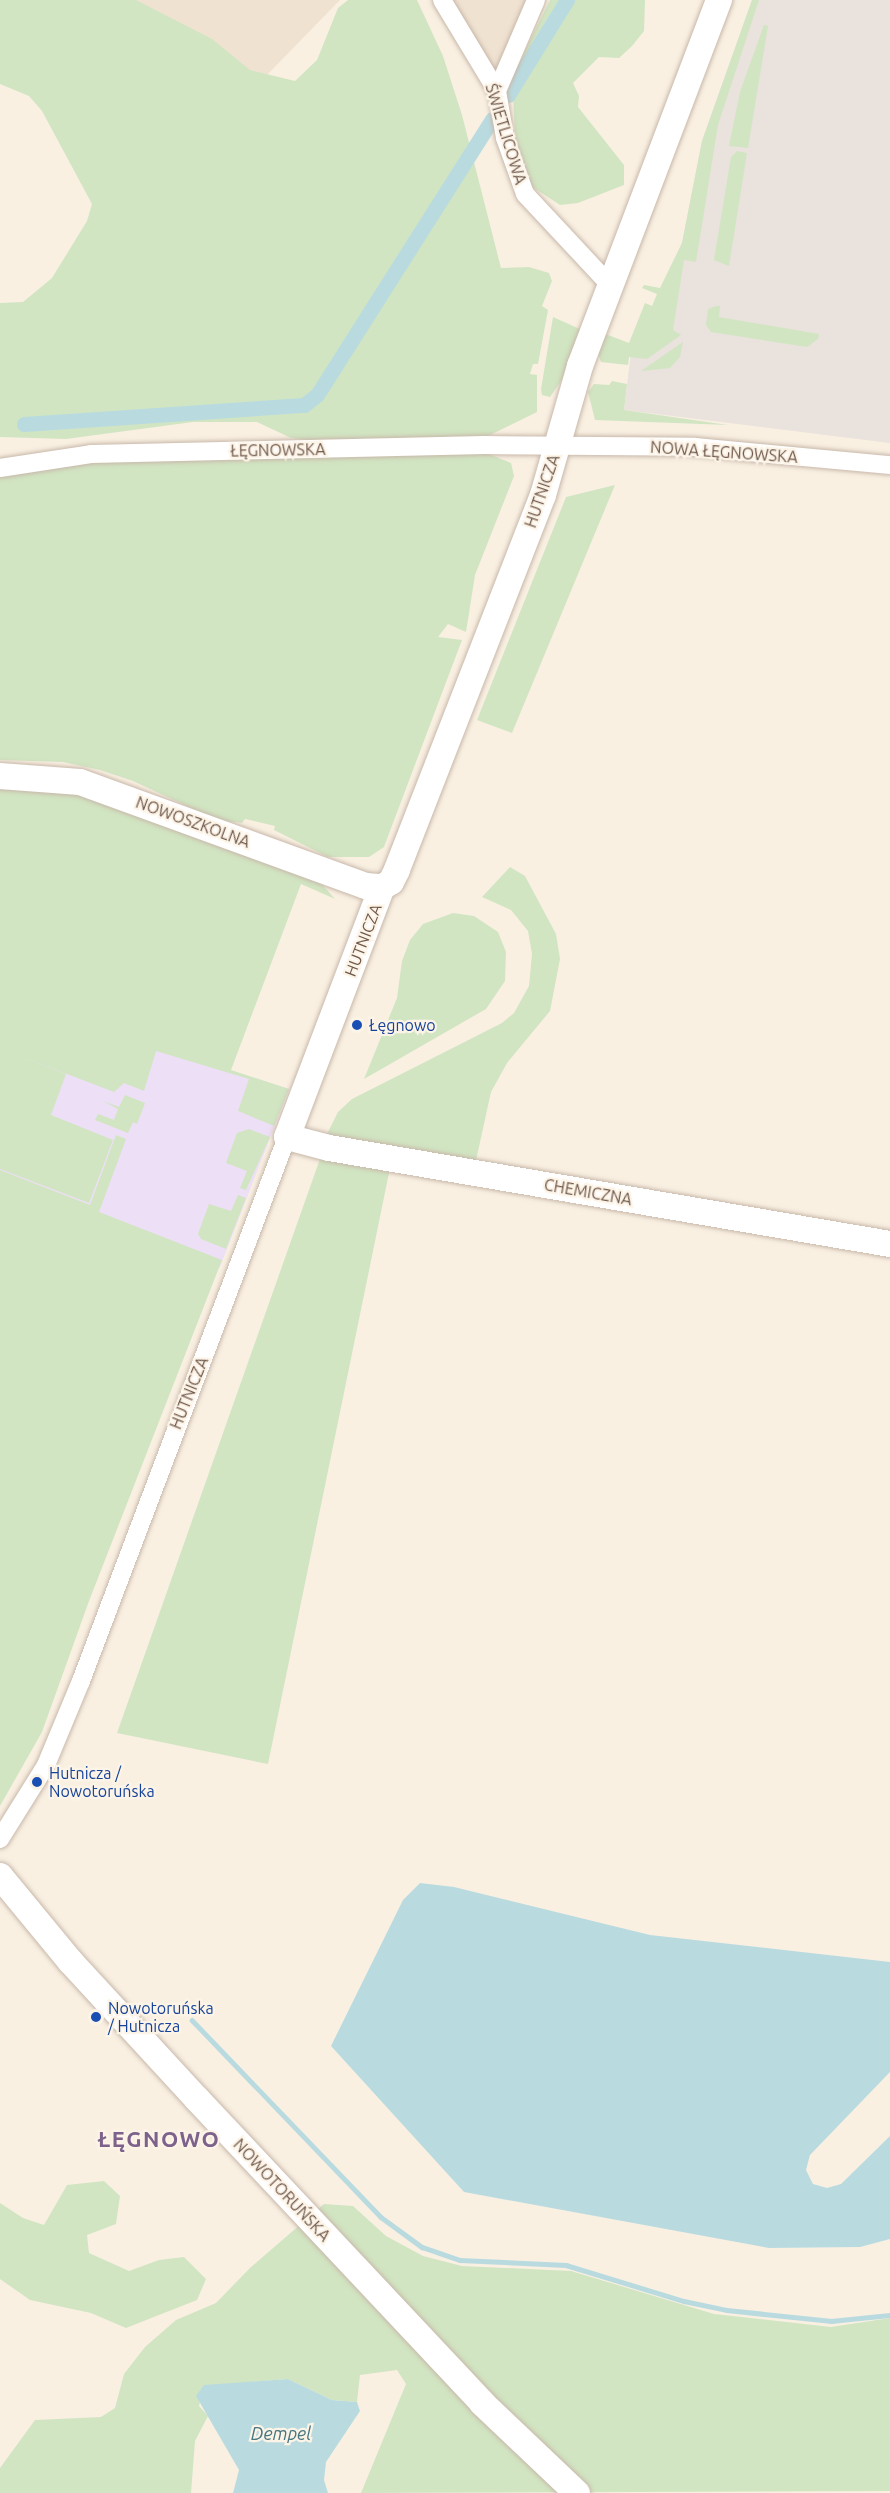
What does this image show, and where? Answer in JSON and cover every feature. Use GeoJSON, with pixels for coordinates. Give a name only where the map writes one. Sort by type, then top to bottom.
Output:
{"type":"FeatureCollection","features":[{"type":"Feature","properties":{"kind":"street","name":"ŚWIETLICOWA"},"geometry":{"type":"LineString","coordinates":[[442,0],[496,91],[505,138],[525,194],[609,284]]}},
{"type":"Feature","properties":{"kind":"street"},"geometry":{"type":"LineString","coordinates":[[496,91],[536,0]]}},
{"type":"Feature","properties":{"kind":"street","name":"HUTNICZA"},"geometry":{"type":"LineString","coordinates":[[0,1839],[46,1765],[81,1681],[382,887],[391,882],[397,870],[543,495],[580,366],[609,284],[719,0]]}},
{"type":"Feature","properties":{"kind":"street","name":"NOWA ŁĘGNOWSKA"},"geometry":{"type":"LineString","coordinates":[[558,447],[695,447],[890,465]]}},
{"type":"Feature","properties":{"kind":"street","name":"ŁĘGNOWSKA"},"geometry":{"type":"LineString","coordinates":[[0,468],[102,454],[558,447]]}},
{"type":"Feature","properties":{"kind":"street","name":"NOWOSZKOLNA"},"geometry":{"type":"LineString","coordinates":[[0,776],[80,782],[366,886],[382,887]]}},
{"type":"Feature","properties":{"kind":"street","name":"CHEMICZNA"},"geometry":{"type":"LineString","coordinates":[[287,1137],[329,1148],[890,1244]]}},
{"type":"Feature","properties":{"kind":"street","name":"NOWOTORUŃSKA"},"geometry":{"type":"LineString","coordinates":[[0,1876],[71,1962],[213,2116],[482,2403],[577,2493]]}},
{"type":"Feature","properties":{"kind":"shaded area"},"geometry":{"type":"Polygon","coordinates":[[[106,0],[340,0],[264,78],[106,0]]]}},
{"type":"Feature","properties":{"kind":"shaded area"},"geometry":{"type":"Polygon","coordinates":[[[442,0],[542,0],[496,80],[442,0]]]}},
{"type":"Feature","properties":{"kind":"shaded area"},"geometry":{"type":"Polygon","coordinates":[[[752,0],[890,0],[890,443],[624,410],[631,352],[682,243],[702,141],[752,0]]]}},
{"type":"Feature","properties":{"kind":"shaded area"},"geometry":{"type":"Polygon","coordinates":[[[0,996],[289,1089],[220,1267],[0,1178],[0,996]]]}},
{"type":"Feature","properties":{"kind":"green space"},"geometry":{"type":"Polygon","coordinates":[[[0,0],[136,0],[212,39],[250,70],[295,81],[317,60],[338,8],[348,0],[417,0],[443,56],[462,115],[501,268],[529,267],[549,273],[552,281],[542,306],[548,310],[538,364],[533,364],[530,374],[537,375],[537,412],[488,436],[306,440],[291,438],[257,422],[193,422],[66,439],[0,437],[0,303],[23,302],[52,278],[87,221],[92,204],[42,111],[29,96],[0,84],[0,0]]]}},
{"type":"Feature","properties":{"kind":"green space"},"geometry":{"type":"Polygon","coordinates":[[[550,0],[645,0],[644,31],[632,46],[619,58],[599,57],[573,83],[579,96],[578,107],[624,165],[624,185],[578,203],[560,205],[531,186],[516,153],[512,77],[550,0]]]}},
{"type":"Feature","properties":{"kind":"green space"},"geometry":{"type":"Polygon","coordinates":[[[752,0],[759,0],[718,125],[696,262],[684,260],[673,330],[681,335],[647,359],[629,357],[628,365],[601,362],[597,350],[603,333],[629,343],[645,303],[652,306],[657,294],[642,288],[644,285],[660,288],[682,243],[702,141],[752,0]]]}},
{"type":"Feature","properties":{"kind":"green space"},"geometry":{"type":"Polygon","coordinates":[[[764,25],[768,26],[748,148],[729,146],[740,92],[764,25]]]}},
{"type":"Feature","properties":{"kind":"green space"},"geometry":{"type":"Polygon","coordinates":[[[737,151],[747,153],[729,266],[714,260],[731,157],[737,151]]]}},
{"type":"Feature","properties":{"kind":"green space"},"geometry":{"type":"Polygon","coordinates":[[[720,306],[719,317],[819,334],[818,339],[807,347],[711,332],[706,325],[708,309],[720,306]]]}},
{"type":"Feature","properties":{"kind":"green space"},"geometry":{"type":"Polygon","coordinates":[[[553,317],[582,330],[566,374],[550,397],[542,395],[541,389],[553,317]]]}},
{"type":"Feature","properties":{"kind":"green space"},"geometry":{"type":"Polygon","coordinates":[[[683,342],[680,357],[670,368],[641,371],[683,342]]]}},
{"type":"Feature","properties":{"kind":"green space"},"geometry":{"type":"Polygon","coordinates":[[[612,381],[627,384],[624,410],[728,425],[595,420],[588,392],[594,384],[609,385],[612,381]]]}},
{"type":"Feature","properties":{"kind":"green space"},"geometry":{"type":"Polygon","coordinates":[[[489,454],[511,463],[514,476],[475,575],[466,632],[448,624],[438,637],[462,640],[384,847],[369,857],[328,857],[274,830],[275,826],[245,819],[242,823],[217,820],[133,781],[100,770],[63,762],[0,760],[0,476],[79,462],[489,454]]]}},
{"type":"Feature","properties":{"kind":"green space"},"geometry":{"type":"Polygon","coordinates":[[[615,485],[512,733],[477,720],[566,497],[615,485]]]}},
{"type":"Feature","properties":{"kind":"green space"},"geometry":{"type":"Polygon","coordinates":[[[0,784],[52,786],[209,836],[211,843],[320,882],[335,899],[301,884],[231,1070],[289,1089],[274,1126],[238,1111],[249,1079],[156,1051],[144,1091],[124,1083],[114,1092],[7,1051],[66,1074],[51,1115],[113,1140],[89,1203],[0,1169],[0,784]]]}},
{"type":"Feature","properties":{"kind":"green space"},"geometry":{"type":"Polygon","coordinates":[[[510,867],[525,876],[556,934],[560,959],[550,1011],[507,1063],[491,1092],[475,1165],[325,1138],[338,1112],[352,1099],[502,1023],[514,1013],[529,986],[532,954],[528,931],[511,910],[482,897],[510,867]]]}},
{"type":"Feature","properties":{"kind":"green space"},"geometry":{"type":"Polygon","coordinates":[[[453,913],[474,916],[498,932],[506,952],[505,981],[486,1009],[364,1079],[397,998],[402,961],[410,940],[423,924],[453,913]]]}},
{"type":"Feature","properties":{"kind":"green space"},"geometry":{"type":"Polygon","coordinates":[[[125,1095],[145,1103],[137,1124],[133,1122],[128,1133],[95,1120],[98,1114],[114,1120],[118,1109],[103,1101],[119,1107],[125,1095]]]}},
{"type":"Feature","properties":{"kind":"green space"},"geometry":{"type":"Polygon","coordinates":[[[249,1129],[270,1137],[246,1190],[240,1188],[247,1171],[226,1163],[237,1133],[249,1129]]]}},
{"type":"Feature","properties":{"kind":"green space"},"geometry":{"type":"Polygon","coordinates":[[[116,1135],[126,1139],[99,1212],[222,1260],[89,1601],[42,1732],[0,1806],[0,1170],[90,1205],[116,1135]]]}},
{"type":"Feature","properties":{"kind":"green space"},"geometry":{"type":"Polygon","coordinates":[[[321,1156],[390,1168],[268,1764],[117,1733],[321,1156]]]}},
{"type":"Feature","properties":{"kind":"green space"},"geometry":{"type":"Polygon","coordinates":[[[238,1195],[246,1198],[226,1249],[201,1239],[198,1234],[209,1204],[231,1211],[238,1195]]]}},
{"type":"Feature","properties":{"kind":"green space"},"geometry":{"type":"Polygon","coordinates":[[[104,2181],[120,2196],[116,2224],[87,2235],[89,2253],[129,2271],[159,2260],[184,2257],[206,2279],[197,2300],[126,2328],[91,2313],[30,2300],[0,2279],[0,2203],[23,2218],[44,2225],[67,2185],[104,2181]]]}},
{"type":"Feature","properties":{"kind":"green space"},"geometry":{"type":"Polygon","coordinates":[[[324,2204],[353,2206],[386,2236],[423,2256],[462,2266],[571,2271],[714,2314],[831,2327],[890,2318],[890,2491],[361,2493],[406,2384],[397,2370],[360,2375],[357,2402],[332,2400],[288,2379],[204,2386],[199,2406],[208,2416],[195,2441],[191,2493],[0,2493],[0,2468],[35,2420],[101,2417],[115,2408],[124,2374],[145,2347],[176,2320],[216,2303],[250,2268],[324,2204]]]}},
{"type":"Feature","properties":{"kind":"water"},"geometry":{"type":"Polygon","coordinates":[[[420,1883],[454,1887],[650,1935],[890,1962],[890,2072],[810,2155],[806,2170],[813,2184],[827,2188],[841,2184],[890,2136],[890,2239],[860,2247],[769,2248],[464,2192],[331,2046],[403,1900],[420,1883]]]}},
{"type":"Feature","properties":{"kind":"water","name":"Dempel"},"geometry":{"type":"Polygon","coordinates":[[[288,2379],[332,2400],[357,2402],[360,2411],[326,2462],[324,2480],[328,2493],[233,2493],[239,2470],[196,2396],[204,2385],[288,2379]]]}},
{"type":"Feature","properties":{"kind":"waterway"},"geometry":{"type":"LineString","coordinates":[[508,95],[567,0]]}},
{"type":"Feature","properties":{"kind":"waterway"},"geometry":{"type":"LineString","coordinates":[[24,424],[304,405],[317,395],[492,119]]}},
{"type":"Feature","properties":{"kind":"waterway"},"geometry":{"type":"LineString","coordinates":[[192,2020],[381,2217],[422,2247],[460,2260],[566,2265],[684,2301],[727,2310],[831,2321],[890,2315]]}},
{"type":"Feature","properties":{"kind":"place","name":"Łęgnowo"},"geometry":{"type":"Point","coordinates":[357,1025]}},
{"type":"Feature","properties":{"kind":"place","name":"Hutnicza / Nowotoruńska"},"geometry":{"type":"Point","coordinates":[37,1782]}},
{"type":"Feature","properties":{"kind":"place","name":"Nowotoruńska / Hutnicza"},"geometry":{"type":"Point","coordinates":[96,2017]}},
{"type":"Feature","properties":{"kind":"district","name":"ŁĘGNOWO"},"geometry":{"type":"Point","coordinates":[159,2139]}}]}
